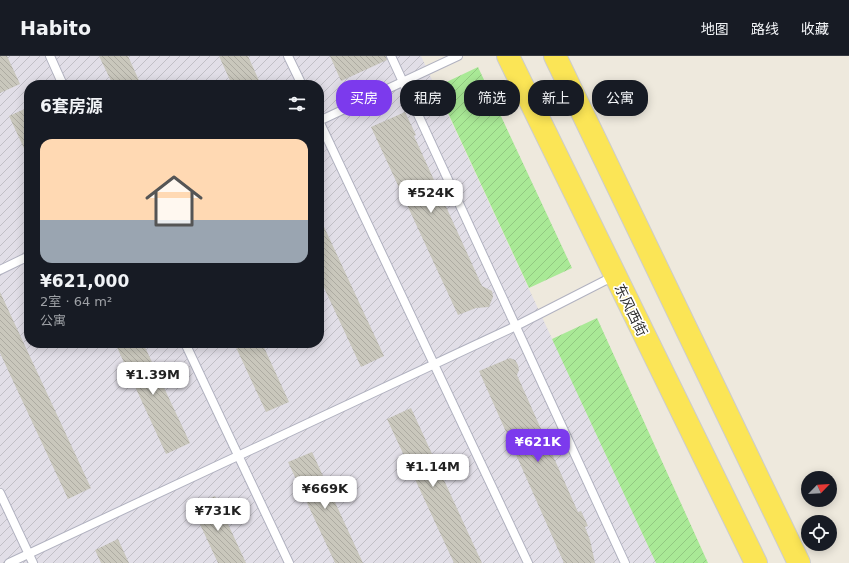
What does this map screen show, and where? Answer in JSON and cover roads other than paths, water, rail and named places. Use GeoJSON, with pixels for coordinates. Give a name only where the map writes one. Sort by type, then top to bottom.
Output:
{"type":"FeatureCollection","features":[{"type":"Feature","properties":{"kind":"main road","name":"东风西街"},"geometry":{"type":"LineString","coordinates":[[508,56],[756,563]]}},
{"type":"Feature","properties":{"kind":"main road"},"geometry":{"type":"LineString","coordinates":[[555,56],[799,563]]}},
{"type":"Feature","properties":{"kind":"lane"},"geometry":{"type":"LineString","coordinates":[[50,56],[61,80]]}},
{"type":"Feature","properties":{"kind":"lane"},"geometry":{"type":"LineString","coordinates":[[288,56],[300,80]]}},
{"type":"Feature","properties":{"kind":"lane"},"geometry":{"type":"LineString","coordinates":[[391,56],[402,80]]}},
{"type":"Feature","properties":{"kind":"lane"},"geometry":{"type":"LineString","coordinates":[[407,80],[458,56]]}},
{"type":"Feature","properties":{"kind":"lane"},"geometry":{"type":"LineString","coordinates":[[324,119],[400,83]]}},
{"type":"Feature","properties":{"kind":"lane"},"geometry":{"type":"LineString","coordinates":[[419,116],[625,563]]}},
{"type":"Feature","properties":{"kind":"lane"},"geometry":{"type":"LineString","coordinates":[[324,132],[528,563]]}},
{"type":"Feature","properties":{"kind":"lane"},"geometry":{"type":"LineString","coordinates":[[0,270],[24,258]]}},
{"type":"Feature","properties":{"kind":"lane"},"geometry":{"type":"LineString","coordinates":[[9,563],[516,326],[615,276]]}},
{"type":"Feature","properties":{"kind":"lane"},"geometry":{"type":"LineString","coordinates":[[187,348],[289,563]]}},
{"type":"Feature","properties":{"kind":"lane"},"geometry":{"type":"LineString","coordinates":[[0,493],[33,563]]}}]}
